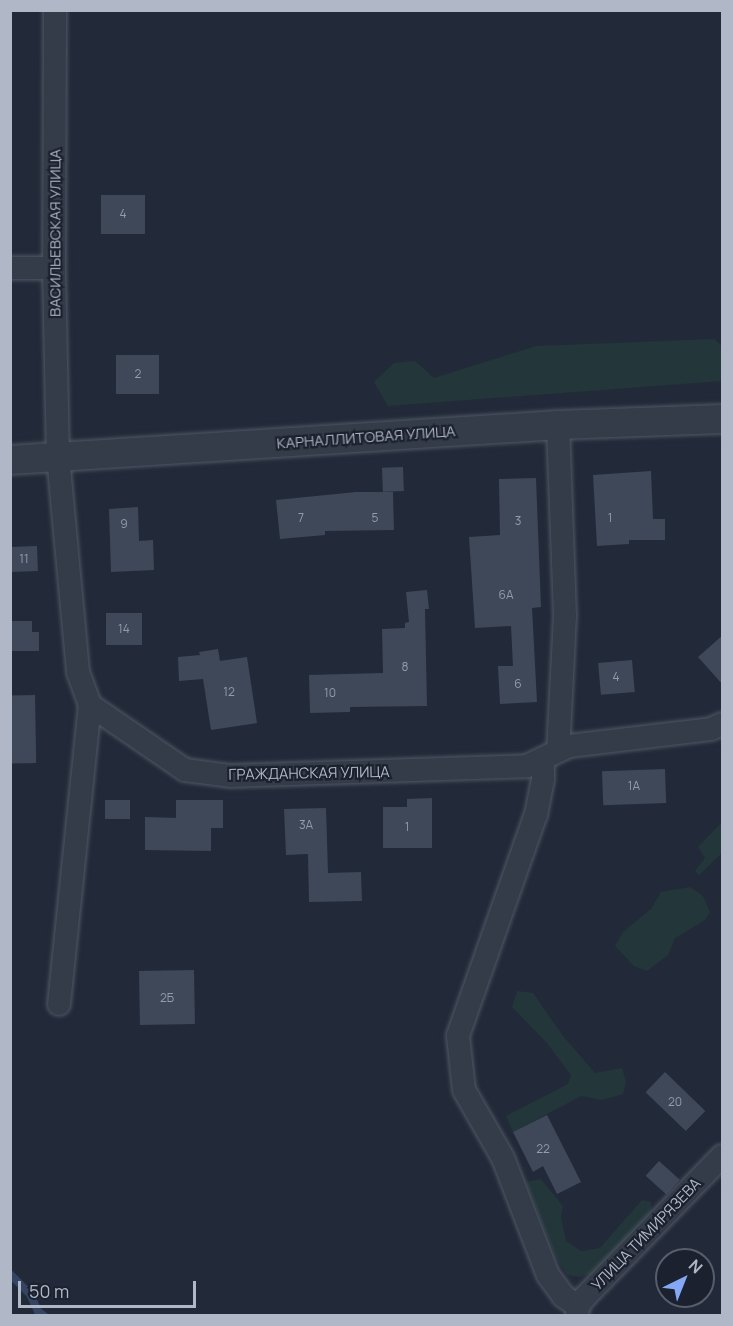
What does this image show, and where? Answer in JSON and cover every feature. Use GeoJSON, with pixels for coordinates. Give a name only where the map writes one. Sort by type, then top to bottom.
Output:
{"type":"FeatureCollection","features":[{"type":"Feature","properties":{"kind":"street","name":"ВАСИЛЬЕВСКАЯ УЛИЦА"},"geometry":{"type":"LineString","coordinates":[[55,10],[54,268],[58,456]]}},
{"type":"Feature","properties":{"kind":"street"},"geometry":{"type":"LineString","coordinates":[[10,268],[54,268]]}},
{"type":"Feature","properties":{"kind":"street","name":"КАРНАЛЛИТОВАЯ УЛИЦА"},"geometry":{"type":"LineString","coordinates":[[10,460],[558,425],[723,419]]}},
{"type":"Feature","properties":{"kind":"street"},"geometry":{"type":"LineString","coordinates":[[558,425],[565,615],[550,755],[536,814],[458,1036],[464,1090],[503,1158],[548,1275],[577,1311]]}},
{"type":"Feature","properties":{"kind":"street"},"geometry":{"type":"LineString","coordinates":[[58,456],[78,672],[90,705],[58,1004]]}},
{"type":"Feature","properties":{"kind":"street","name":"ГРАЖДАНСКАЯ УЛИЦА"},"geometry":{"type":"LineString","coordinates":[[90,705],[185,770],[230,776],[527,766],[569,747],[711,729],[723,724]]}},
{"type":"Feature","properties":{"kind":"street","name":"УЛИЦА ТИМИРЯЗЕВА"},"geometry":{"type":"LineString","coordinates":[[577,1311],[723,1156]]}},
{"type":"Feature","properties":{"kind":"green space"},"geometry":{"type":"Polygon","coordinates":[[[714,339],[722,346],[722,381],[388,406],[374,382],[394,363],[415,361],[434,378],[536,346],[714,339]]]}},
{"type":"Feature","properties":{"kind":"green space"},"geometry":{"type":"Polygon","coordinates":[[[722,822],[722,853],[699,875],[695,871],[705,858],[698,847],[722,822]]]}},
{"type":"Feature","properties":{"kind":"green space"},"geometry":{"type":"Polygon","coordinates":[[[690,887],[703,896],[710,912],[705,920],[675,938],[668,955],[647,971],[634,966],[615,946],[623,932],[651,909],[661,892],[690,887]]]}},
{"type":"Feature","properties":{"kind":"green space"},"geometry":{"type":"Polygon","coordinates":[[[517,991],[533,993],[563,1036],[595,1073],[622,1068],[626,1082],[623,1094],[602,1100],[581,1096],[513,1132],[506,1116],[568,1084],[571,1075],[547,1043],[512,1007],[517,991]]]}},
{"type":"Feature","properties":{"kind":"green space"},"geometry":{"type":"Polygon","coordinates":[[[541,1179],[563,1206],[561,1217],[566,1241],[581,1251],[600,1248],[642,1200],[651,1202],[651,1211],[596,1272],[579,1277],[567,1275],[556,1258],[526,1182],[541,1179]]]}},
{"type":"Feature","properties":{"kind":"building"},"geometry":{"type":"Polygon","coordinates":[[[101,195],[145,195],[145,234],[101,234],[101,195]]]}},
{"type":"Feature","properties":{"kind":"building"},"geometry":{"type":"Polygon","coordinates":[[[116,355],[159,355],[159,394],[116,394],[116,355]]]}},
{"type":"Feature","properties":{"kind":"building"},"geometry":{"type":"Polygon","coordinates":[[[403,467],[404,491],[383,492],[382,468],[403,467]]]}},
{"type":"Feature","properties":{"kind":"building"},"geometry":{"type":"Polygon","coordinates":[[[651,471],[653,519],[665,519],[665,540],[629,540],[629,544],[597,546],[593,475],[651,471]]]}},
{"type":"Feature","properties":{"kind":"building"},"geometry":{"type":"Polygon","coordinates":[[[536,478],[541,607],[532,608],[537,702],[500,704],[498,666],[513,666],[511,626],[475,628],[469,537],[500,535],[499,479],[536,478]]]}},
{"type":"Feature","properties":{"kind":"building"},"geometry":{"type":"Polygon","coordinates":[[[356,492],[393,492],[394,530],[325,531],[325,535],[280,539],[276,500],[356,492]]]}},
{"type":"Feature","properties":{"kind":"building"},"geometry":{"type":"Polygon","coordinates":[[[138,507],[139,541],[153,540],[154,570],[111,572],[109,509],[138,507]]]}},
{"type":"Feature","properties":{"kind":"building"},"geometry":{"type":"Polygon","coordinates":[[[37,546],[38,571],[11,572],[10,547],[37,546]]]}},
{"type":"Feature","properties":{"kind":"building"},"geometry":{"type":"Polygon","coordinates":[[[427,590],[429,609],[425,609],[427,706],[350,707],[350,712],[310,713],[309,675],[383,673],[382,629],[405,628],[405,623],[409,622],[406,592],[427,590]]]}},
{"type":"Feature","properties":{"kind":"building"},"geometry":{"type":"Polygon","coordinates":[[[106,613],[142,613],[142,645],[106,645],[106,613]]]}},
{"type":"Feature","properties":{"kind":"building"},"geometry":{"type":"Polygon","coordinates":[[[10,621],[32,621],[32,632],[39,632],[39,651],[10,651],[10,621]]]}},
{"type":"Feature","properties":{"kind":"building"},"geometry":{"type":"Polygon","coordinates":[[[723,635],[723,685],[698,657],[723,635]]]}},
{"type":"Feature","properties":{"kind":"building"},"geometry":{"type":"Polygon","coordinates":[[[218,649],[220,661],[247,657],[257,723],[211,730],[203,679],[179,681],[178,657],[200,655],[199,652],[218,649]]]}},
{"type":"Feature","properties":{"kind":"building"},"geometry":{"type":"Polygon","coordinates":[[[632,660],[635,692],[601,695],[598,663],[632,660]]]}},
{"type":"Feature","properties":{"kind":"building"},"geometry":{"type":"Polygon","coordinates":[[[10,695],[35,695],[36,763],[11,763],[10,695]]]}},
{"type":"Feature","properties":{"kind":"building"},"geometry":{"type":"Polygon","coordinates":[[[665,769],[666,803],[603,805],[602,771],[665,769]]]}},
{"type":"Feature","properties":{"kind":"building"},"geometry":{"type":"Polygon","coordinates":[[[432,798],[432,848],[383,848],[383,807],[407,807],[407,799],[432,798]]]}},
{"type":"Feature","properties":{"kind":"building"},"geometry":{"type":"Polygon","coordinates":[[[105,800],[130,800],[130,819],[105,819],[105,800]]]}},
{"type":"Feature","properties":{"kind":"building"},"geometry":{"type":"Polygon","coordinates":[[[176,800],[223,800],[223,828],[211,828],[211,851],[145,850],[145,817],[176,818],[176,800]]]}},
{"type":"Feature","properties":{"kind":"building"},"geometry":{"type":"Polygon","coordinates":[[[326,808],[328,873],[361,872],[362,901],[309,902],[308,854],[286,855],[284,809],[326,808]]]}},
{"type":"Feature","properties":{"kind":"building"},"geometry":{"type":"Polygon","coordinates":[[[194,970],[195,1024],[140,1025],[139,971],[194,970]]]}},
{"type":"Feature","properties":{"kind":"building"},"geometry":{"type":"Polygon","coordinates":[[[665,1072],[705,1111],[686,1131],[646,1092],[665,1072]]]}},
{"type":"Feature","properties":{"kind":"building"},"geometry":{"type":"Polygon","coordinates":[[[547,1115],[581,1182],[557,1194],[543,1166],[533,1172],[513,1132],[547,1115]]]}},
{"type":"Feature","properties":{"kind":"building"},"geometry":{"type":"Polygon","coordinates":[[[659,1161],[680,1180],[666,1195],[646,1176],[659,1161]]]}},
{"type":"Feature","properties":{"kind":"waterway"},"geometry":{"type":"LineString","coordinates":[[10,1274],[30,1294],[38,1311],[44,1316]]}}]}
